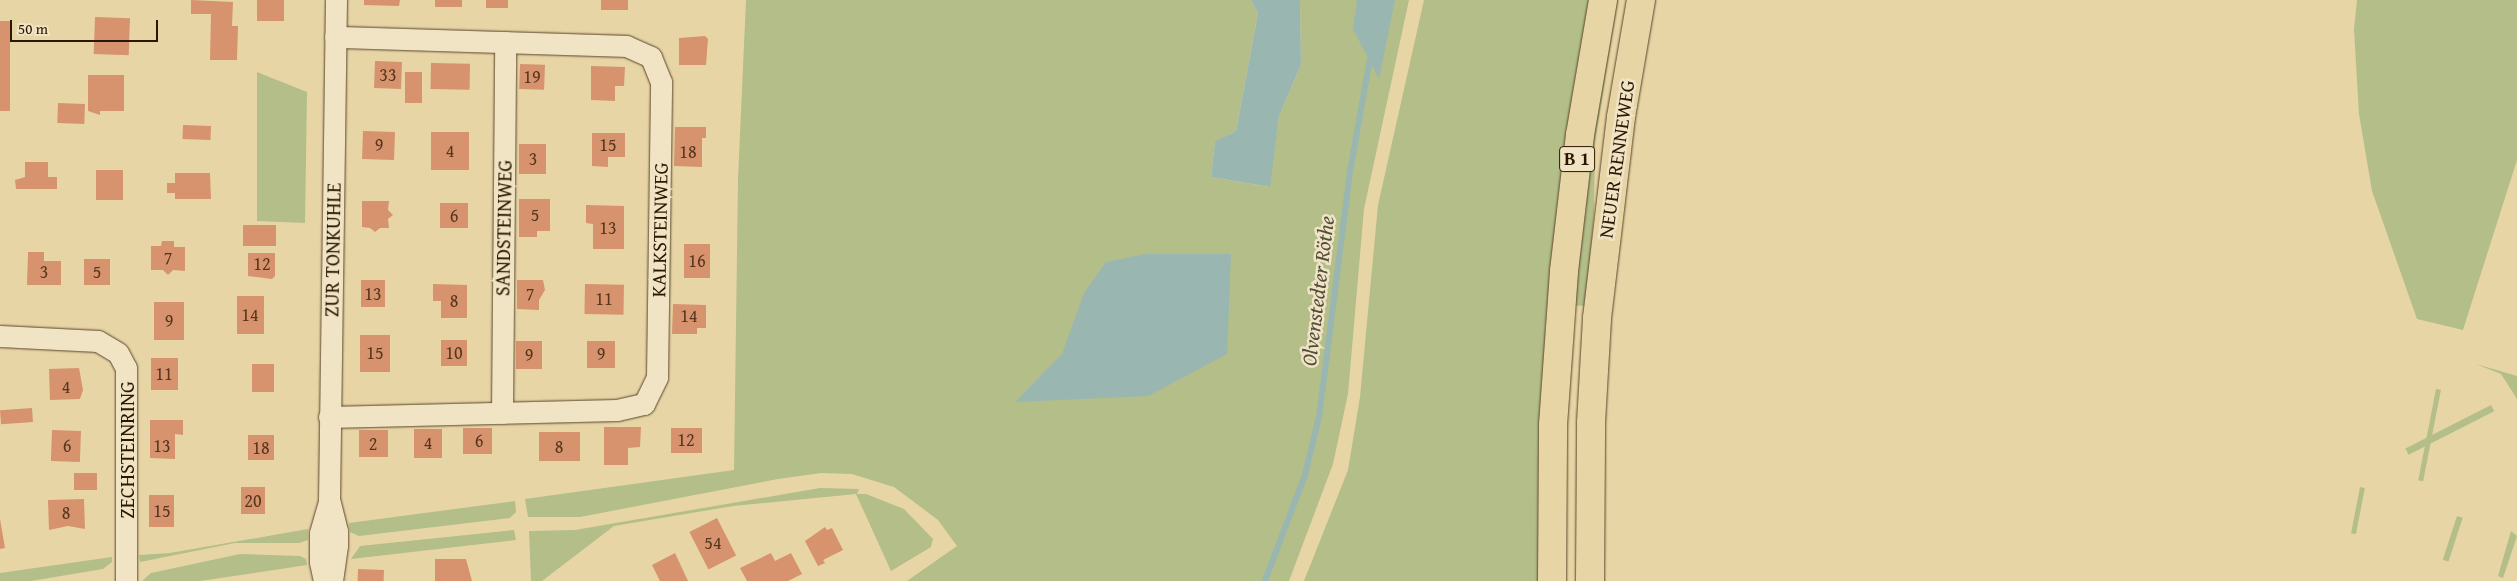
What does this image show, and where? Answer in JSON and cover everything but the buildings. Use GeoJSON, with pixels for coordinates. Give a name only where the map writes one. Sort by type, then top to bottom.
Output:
{"type":"FeatureCollection","features":[{"type":"Feature","properties":{"kind":"main road","name":"NEUER RENNEWEG"},"geometry":{"type":"LineString","coordinates":[[1552,581],[1552,464],[1560,320],[1575,170],[1603,0]]}},
{"type":"Feature","properties":{"kind":"main road","name":"NEUER RENNEWEG"},"geometry":{"type":"LineString","coordinates":[[1590,581],[1591,423],[1597,318],[1620,117],[1641,0]]}},
{"type":"Feature","properties":{"kind":"street","name":"ZUR TONKUHLE"},"geometry":{"type":"LineString","coordinates":[[332,581],[337,564],[337,531],[329,500],[336,0]]}},
{"type":"Feature","properties":{"kind":"street","name":"KALKSTEINWEG"},"geometry":{"type":"LineString","coordinates":[[329,417],[626,408],[644,404],[657,377],[661,82],[651,57],[626,46],[335,37]]}},
{"type":"Feature","properties":{"kind":"street","name":"SANDSTEINWEG"},"geometry":{"type":"LineString","coordinates":[[502,413],[505,42]]}},
{"type":"Feature","properties":{"kind":"street","name":"ZECHSTEINRING"},"geometry":{"type":"LineString","coordinates":[[0,336],[98,341],[118,354],[126,368],[126,581]]}},
{"type":"Feature","properties":{"kind":"street","name":"ZUR TONKUHLE"},"geometry":{"type":"LineString","coordinates":[[324,581],[320,562],[320,533],[329,500]]}},
{"type":"Feature","properties":{"kind":"green space"},"geometry":{"type":"Polygon","coordinates":[[[746,0],[1251,0],[1258,13],[1236,131],[1215,141],[1211,177],[1269,187],[1279,116],[1301,65],[1300,0],[1409,0],[1364,209],[1348,394],[1333,464],[1289,581],[907,581],[957,546],[938,520],[894,487],[852,474],[821,473],[778,479],[580,517],[528,517],[525,499],[734,470],[738,179],[746,0]]]}},
{"type":"Feature","properties":{"kind":"green space"},"geometry":{"type":"Polygon","coordinates":[[[1424,0],[1590,0],[1541,581],[1304,581],[1348,470],[1360,397],[1378,205],[1424,0]]]}},
{"type":"Feature","properties":{"kind":"green space"},"geometry":{"type":"Polygon","coordinates":[[[1613,0],[1618,0],[1595,142],[1594,214],[1586,306],[1571,305],[1613,0]]]}},
{"type":"Feature","properties":{"kind":"green space"},"geometry":{"type":"Polygon","coordinates":[[[2357,0],[2517,0],[2517,160],[2463,330],[2417,319],[2372,191],[2359,114],[2354,29],[2357,0]]]}},
{"type":"Feature","properties":{"kind":"green space"},"geometry":{"type":"Polygon","coordinates":[[[257,72],[307,92],[305,223],[257,221],[257,72]]]}},
{"type":"Feature","properties":{"kind":"green space"},"geometry":{"type":"Polygon","coordinates":[[[2476,364],[2517,376],[2517,399],[2501,374],[2476,364]]]}},
{"type":"Feature","properties":{"kind":"green space"},"geometry":{"type":"Polygon","coordinates":[[[2436,389],[2441,390],[2423,481],[2418,480],[2436,389]]]}},
{"type":"Feature","properties":{"kind":"green space"},"geometry":{"type":"Polygon","coordinates":[[[2491,405],[2494,411],[2409,455],[2405,449],[2491,405]]]}},
{"type":"Feature","properties":{"kind":"green space"},"geometry":{"type":"Polygon","coordinates":[[[2360,487],[2365,488],[2356,534],[2351,533],[2360,487]]]}},
{"type":"Feature","properties":{"kind":"green space"},"geometry":{"type":"Polygon","coordinates":[[[820,488],[859,489],[857,494],[866,494],[904,509],[933,539],[931,547],[891,571],[856,494],[733,506],[614,526],[542,581],[531,581],[529,531],[575,530],[820,488]]]}},
{"type":"Feature","properties":{"kind":"green space"},"geometry":{"type":"Polygon","coordinates":[[[515,501],[516,512],[510,518],[359,536],[350,532],[349,523],[515,501]]]}},
{"type":"Feature","properties":{"kind":"green space"},"geometry":{"type":"Polygon","coordinates":[[[2457,516],[2463,518],[2448,562],[2443,560],[2457,516]]]}},
{"type":"Feature","properties":{"kind":"green space"},"geometry":{"type":"Polygon","coordinates":[[[308,529],[308,540],[299,543],[235,543],[140,562],[139,555],[170,553],[308,529]]]}},
{"type":"Feature","properties":{"kind":"green space"},"geometry":{"type":"Polygon","coordinates":[[[514,530],[516,540],[351,559],[360,546],[514,530]]]}},
{"type":"Feature","properties":{"kind":"green space"},"geometry":{"type":"Polygon","coordinates":[[[2511,531],[2517,536],[2503,578],[2498,576],[2511,531]]]}},
{"type":"Feature","properties":{"kind":"green space"},"geometry":{"type":"Polygon","coordinates":[[[240,554],[300,556],[306,559],[307,565],[200,581],[142,581],[151,573],[240,554]]]}},
{"type":"Feature","properties":{"kind":"green space"},"geometry":{"type":"Polygon","coordinates":[[[112,557],[112,562],[103,569],[31,581],[0,581],[0,573],[112,557]]]}},
{"type":"Feature","properties":{"kind":"water"},"geometry":{"type":"Polygon","coordinates":[[[1251,0],[1300,0],[1301,65],[1279,116],[1270,187],[1211,177],[1215,141],[1236,131],[1258,13],[1251,0]]]}},
{"type":"Feature","properties":{"kind":"water"},"geometry":{"type":"Polygon","coordinates":[[[1357,0],[1395,0],[1379,79],[1353,29],[1357,0]]]}},
{"type":"Feature","properties":{"kind":"water"},"geometry":{"type":"Polygon","coordinates":[[[1145,254],[1231,254],[1227,354],[1148,396],[1015,402],[1062,354],[1084,293],[1106,262],[1145,254]]]}},
{"type":"Feature","properties":{"kind":"waterway","name":"Olvenstedter Röthe"},"geometry":{"type":"LineString","coordinates":[[1265,581],[1305,475],[1319,417],[1350,172],[1371,53]]}}]}
